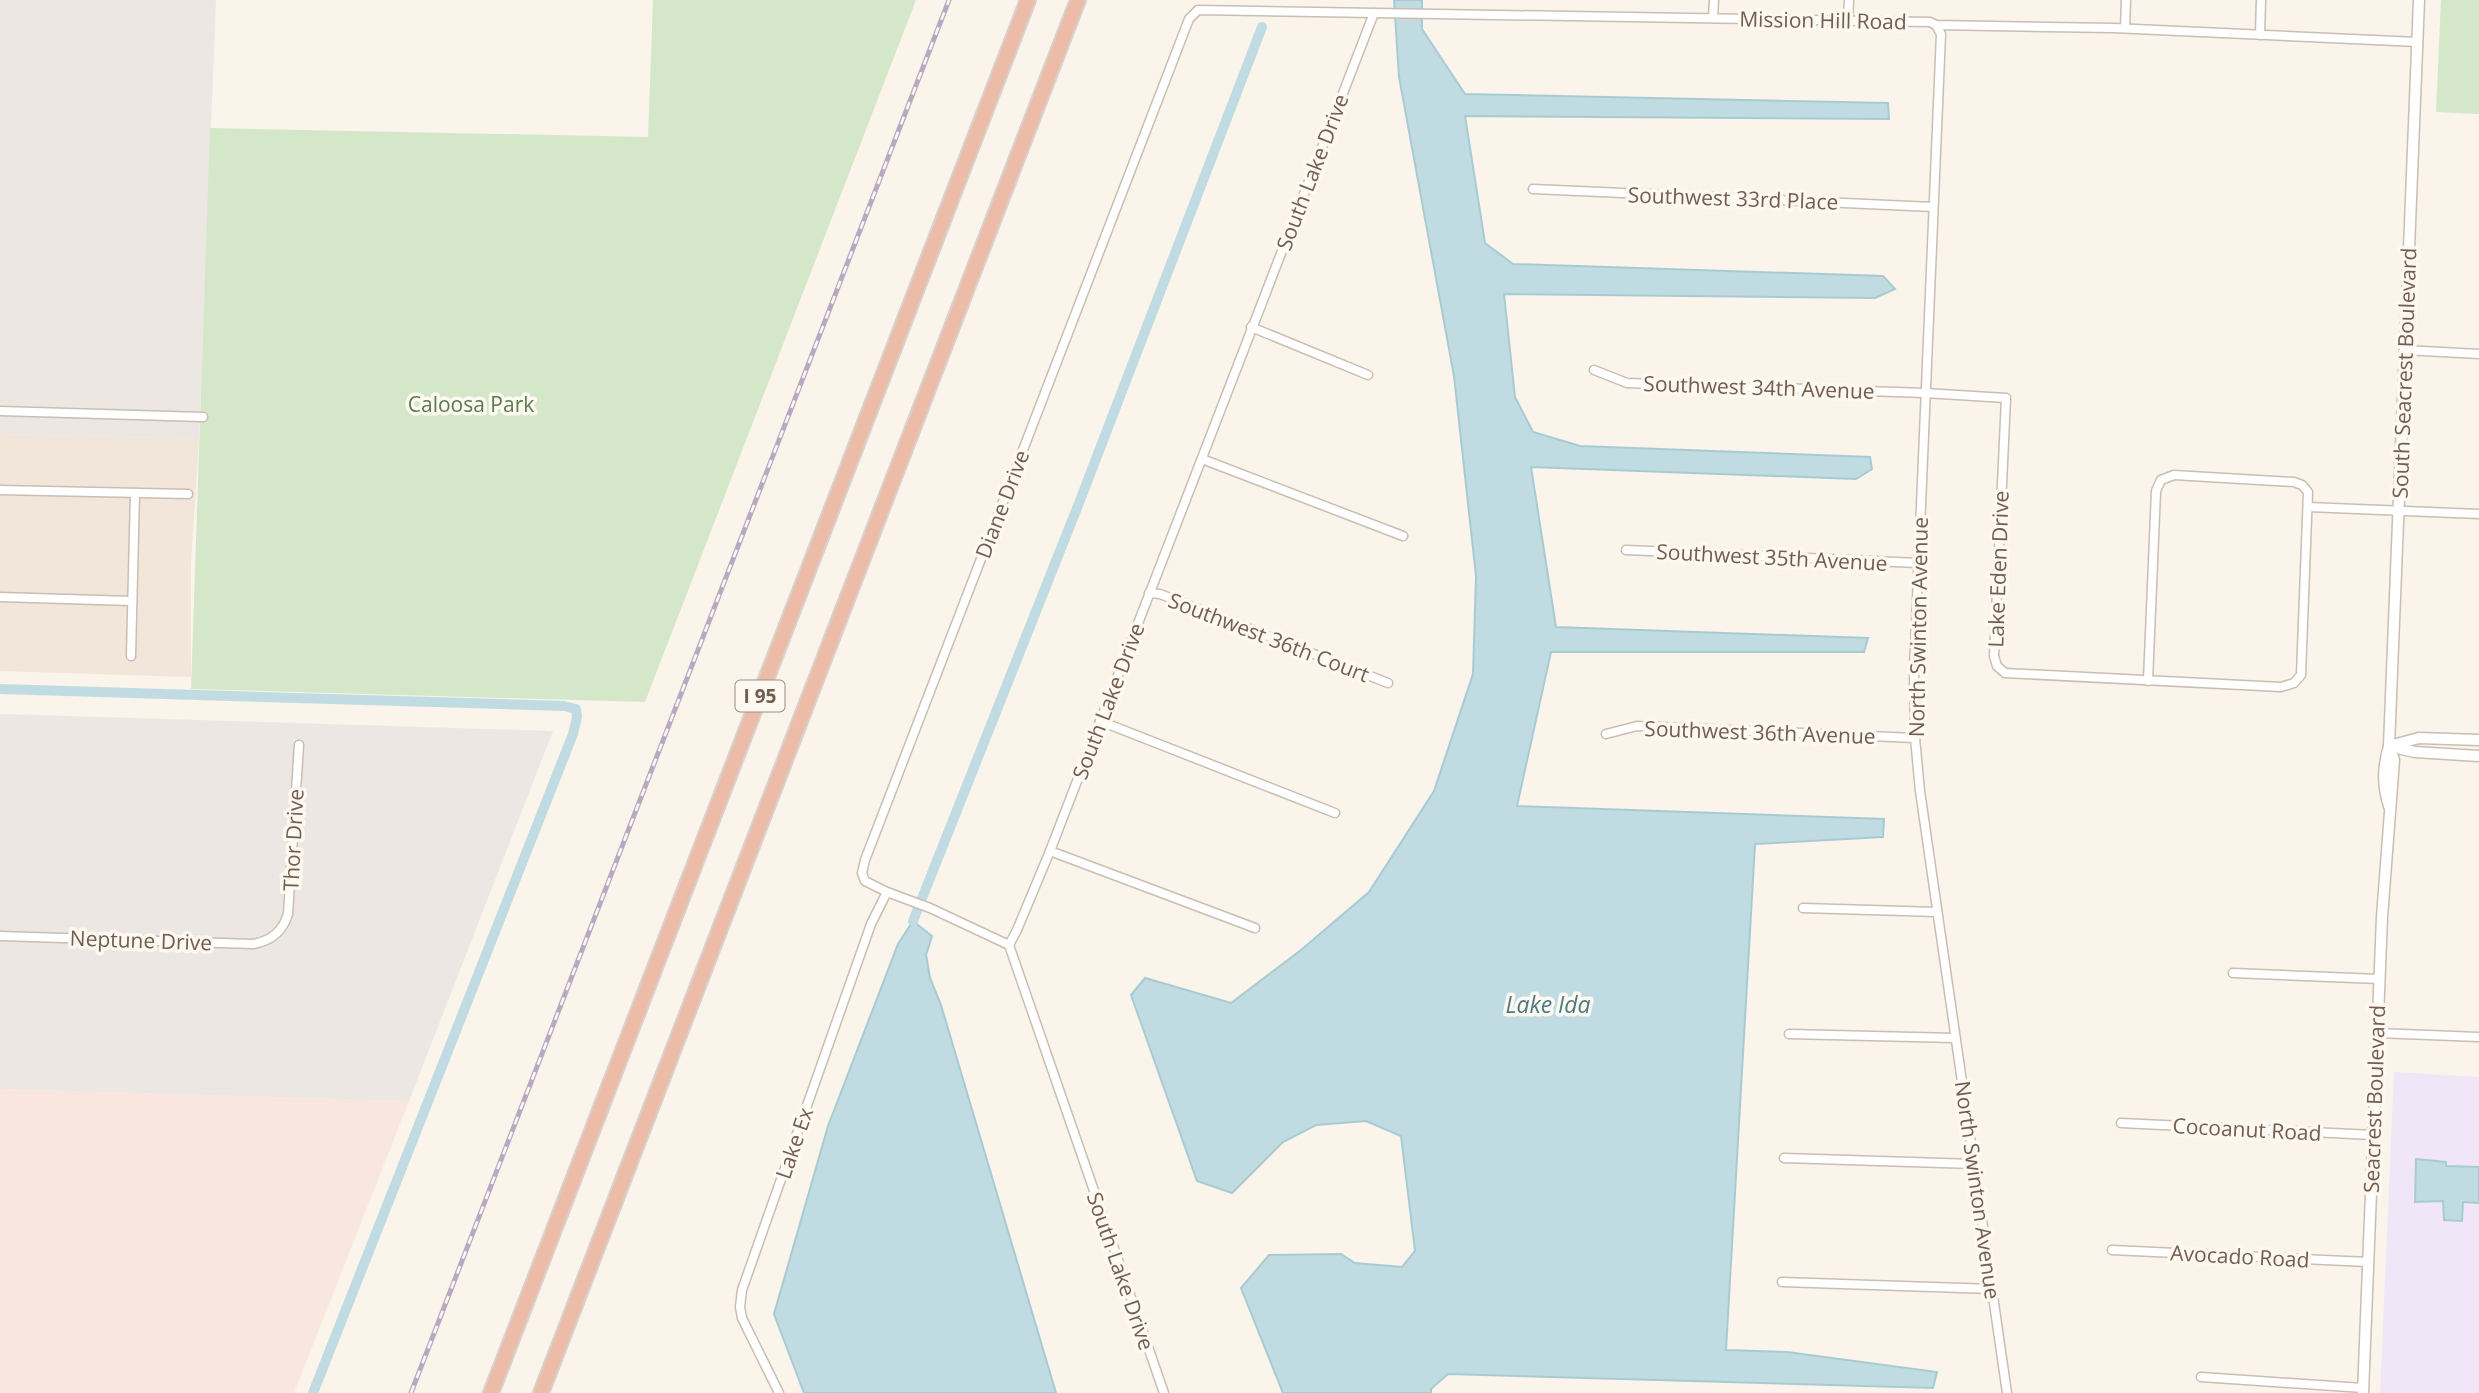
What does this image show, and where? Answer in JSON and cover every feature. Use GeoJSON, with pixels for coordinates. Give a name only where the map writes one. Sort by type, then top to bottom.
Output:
{"type":"FeatureCollection","features":[{"type":"Feature","properties":{"kind":"highway","name":"I 95"},"geometry":{"type":"LineString","coordinates":[[491,1393],[1028,0]]}},
{"type":"Feature","properties":{"kind":"highway","name":"I 95"},"geometry":{"type":"LineString","coordinates":[[541,1393],[1078,0]]}},
{"type":"Feature","properties":{"kind":"street"},"geometry":{"type":"LineString","coordinates":[[1713,18],[1714,0]]}},
{"type":"Feature","properties":{"kind":"street"},"geometry":{"type":"LineString","coordinates":[[1848,21],[1849,0]]}},
{"type":"Feature","properties":{"kind":"street"},"geometry":{"type":"LineString","coordinates":[[2125,28],[2126,0]]}},
{"type":"Feature","properties":{"kind":"street"},"geometry":{"type":"LineString","coordinates":[[2260,35],[2262,0]]}},
{"type":"Feature","properties":{"kind":"street","name":"South Seacrest Boulevard"},"geometry":{"type":"LineString","coordinates":[[2389,746],[2419,0]]}},
{"type":"Feature","properties":{"kind":"street","name":"Mission Hill Road"},"geometry":{"type":"LineString","coordinates":[[1227,9],[1930,22],[2125,28],[2418,43]]}},
{"type":"Feature","properties":{"kind":"street","name":"Diane Drive"},"geometry":{"type":"LineString","coordinates":[[1009,945],[930,908],[887,892],[865,881],[862,873],[1189,19],[1198,10],[1227,9]]}},
{"type":"Feature","properties":{"kind":"street","name":"South Lake Drive"},"geometry":{"type":"LineString","coordinates":[[1164,1393],[1009,945],[1050,851],[1374,13]]}},
{"type":"Feature","properties":{"kind":"street","name":"North Swinton Avenue"},"geometry":{"type":"LineString","coordinates":[[1936,24],[1941,34],[1914,670],[1915,738],[1920,791],[2007,1393]]}},
{"type":"Feature","properties":{"kind":"street","name":"Southwest 33rd Place"},"geometry":{"type":"LineString","coordinates":[[1533,189],[1933,207]]}},
{"type":"Feature","properties":{"kind":"street"},"geometry":{"type":"LineString","coordinates":[[1251,327],[1368,375]]}},
{"type":"Feature","properties":{"kind":"street"},"geometry":{"type":"LineString","coordinates":[[2405,350],[2479,354]]}},
{"type":"Feature","properties":{"kind":"street","name":"Southwest 34th Avenue"},"geometry":{"type":"LineString","coordinates":[[1594,370],[1627,383],[1925,393]]}},
{"type":"Feature","properties":{"kind":"street","name":"Lake Eden Drive"},"geometry":{"type":"LineString","coordinates":[[1925,393],[2006,398],[1994,656],[1997,666],[2005,673],[2281,687],[2294,683],[2301,675],[2308,507]]}},
{"type":"Feature","properties":{"kind":"street"},"geometry":{"type":"LineString","coordinates":[[0,411],[203,417]]}},
{"type":"Feature","properties":{"kind":"street"},"geometry":{"type":"LineString","coordinates":[[1202,459],[1403,536]]}},
{"type":"Feature","properties":{"kind":"street"},"geometry":{"type":"LineString","coordinates":[[2148,681],[2156,491],[2161,480],[2174,475],[2294,482],[2302,485],[2308,492],[2308,507],[2479,514]]}},
{"type":"Feature","properties":{"kind":"street"},"geometry":{"type":"LineString","coordinates":[[0,489],[188,494]]}},
{"type":"Feature","properties":{"kind":"street"},"geometry":{"type":"LineString","coordinates":[[131,656],[135,493]]}},
{"type":"Feature","properties":{"kind":"street","name":"Southwest 35th Avenue"},"geometry":{"type":"LineString","coordinates":[[1626,550],[1918,563]]}},
{"type":"Feature","properties":{"kind":"street","name":"Southwest 36th Court"},"geometry":{"type":"LineString","coordinates":[[1149,593],[1160,594],[1388,683]]}},
{"type":"Feature","properties":{"kind":"street"},"geometry":{"type":"LineString","coordinates":[[0,597],[132,601]]}},
{"type":"Feature","properties":{"kind":"street"},"geometry":{"type":"LineString","coordinates":[[1100,721],[1335,813]]}},
{"type":"Feature","properties":{"kind":"street","name":"Southwest 36th Avenue"},"geometry":{"type":"LineString","coordinates":[[1606,734],[1637,726],[1915,738]]}},
{"type":"Feature","properties":{"kind":"street"},"geometry":{"type":"LineString","coordinates":[[2389,746],[2418,738],[2479,740]]}},
{"type":"Feature","properties":{"kind":"street","name":"Thor Drive"},"geometry":{"type":"LineString","coordinates":[[278,932],[288,914],[299,746]]}},
{"type":"Feature","properties":{"kind":"street"},"geometry":{"type":"LineString","coordinates":[[2389,746],[2415,752],[2479,756]]}},
{"type":"Feature","properties":{"kind":"street","name":"Seacrest Boulevard"},"geometry":{"type":"LineString","coordinates":[[2363,1390],[2379,979],[2389,806],[2383,766],[2389,746]]}},
{"type":"Feature","properties":{"kind":"street"},"geometry":{"type":"LineString","coordinates":[[1050,851],[1255,928]]}},
{"type":"Feature","properties":{"kind":"street","name":"Lake Ex"},"geometry":{"type":"LineString","coordinates":[[779,1393],[742,1318],[740,1307],[743,1290],[871,924],[887,892]]}},
{"type":"Feature","properties":{"kind":"street"},"geometry":{"type":"LineString","coordinates":[[1803,908],[1937,912]]}},
{"type":"Feature","properties":{"kind":"street","name":"Neptune Drive"},"geometry":{"type":"LineString","coordinates":[[0,936],[253,944],[267,940],[278,932]]}},
{"type":"Feature","properties":{"kind":"street"},"geometry":{"type":"LineString","coordinates":[[2233,973],[2379,979]]}},
{"type":"Feature","properties":{"kind":"street"},"geometry":{"type":"LineString","coordinates":[[2377,1033],[2479,1037]]}},
{"type":"Feature","properties":{"kind":"street"},"geometry":{"type":"LineString","coordinates":[[1789,1034],[1955,1038]]}},
{"type":"Feature","properties":{"kind":"street","name":"Cocoanut Road"},"geometry":{"type":"LineString","coordinates":[[2121,1123],[2373,1135]]}},
{"type":"Feature","properties":{"kind":"street"},"geometry":{"type":"LineString","coordinates":[[1784,1158],[1974,1164]]}},
{"type":"Feature","properties":{"kind":"street","name":"Avocado Road"},"geometry":{"type":"LineString","coordinates":[[2112,1250],[2368,1262]]}},
{"type":"Feature","properties":{"kind":"street"},"geometry":{"type":"LineString","coordinates":[[1782,1282],[1992,1289]]}},
{"type":"Feature","properties":{"kind":"street"},"geometry":{"type":"LineString","coordinates":[[2201,1377],[2363,1390]]}},
{"type":"Feature","properties":{"kind":"shaded area"},"geometry":{"type":"Polygon","coordinates":[[[0,0],[216,0],[199,439],[0,434],[0,0]]]}},
{"type":"Feature","properties":{"kind":"shaded area"},"geometry":{"type":"Polygon","coordinates":[[[0,434],[199,439],[191,564],[191,677],[0,671],[0,434]]]}},
{"type":"Feature","properties":{"kind":"shaded area"},"geometry":{"type":"Polygon","coordinates":[[[0,714],[553,731],[409,1101],[0,1089],[0,714]]]}},
{"type":"Feature","properties":{"kind":"shaded area"},"geometry":{"type":"Polygon","coordinates":[[[2394,1072],[2479,1077],[2479,1393],[2380,1393],[2394,1072]]]}},
{"type":"Feature","properties":{"kind":"shaded area"},"geometry":{"type":"Polygon","coordinates":[[[0,1089],[409,1101],[294,1393],[0,1393],[0,1089]]]}},
{"type":"Feature","properties":{"kind":"green space","name":"Caloosa Park"},"geometry":{"type":"Polygon","coordinates":[[[653,0],[916,0],[645,702],[191,689],[210,128],[648,137],[653,0]]]}},
{"type":"Feature","properties":{"kind":"green space"},"geometry":{"type":"Polygon","coordinates":[[[2441,0],[2479,0],[2479,114],[2436,112],[2441,0]]]}},
{"type":"Feature","properties":{"kind":"water","name":"Lake Ida"},"geometry":{"type":"Polygon","coordinates":[[[1394,0],[1422,0],[1422,29],[1465,94],[1888,103],[1889,119],[1465,116],[1485,243],[1513,264],[1883,276],[1895,289],[1875,298],[1504,294],[1515,397],[1533,432],[1580,446],[1870,457],[1872,469],[1856,479],[1531,467],[1556,627],[1868,638],[1864,652],[1551,652],[1517,806],[1884,819],[1883,837],[1755,844],[1726,1350],[1787,1352],[1937,1372],[1933,1388],[1448,1374],[1431,1389],[1431,1393],[1283,1393],[1241,1288],[1269,1255],[1341,1254],[1355,1263],[1402,1267],[1415,1251],[1401,1136],[1366,1121],[1316,1125],[1283,1142],[1232,1193],[1197,1181],[1131,995],[1145,978],[1231,1003],[1301,950],[1369,892],[1434,791],[1473,674],[1476,576],[1454,376],[1399,77],[1394,0]]]}},
{"type":"Feature","properties":{"kind":"water"},"geometry":{"type":"Polygon","coordinates":[[[913,921],[932,936],[926,955],[930,978],[941,1005],[1056,1393],[804,1393],[774,1314],[828,1126],[898,944],[913,921]]]}},
{"type":"Feature","properties":{"kind":"water"},"geometry":{"type":"Polygon","coordinates":[[[2416,1159],[2446,1162],[2446,1166],[2479,1167],[2479,1203],[2463,1202],[2462,1221],[2444,1220],[2443,1201],[2415,1202],[2416,1159]]]}},
{"type":"Feature","properties":{"kind":"waterway"},"geometry":{"type":"LineString","coordinates":[[913,921],[1079,503],[1262,27]]}},
{"type":"Feature","properties":{"kind":"waterway"},"geometry":{"type":"LineString","coordinates":[[0,689],[564,706],[576,709],[573,734],[313,1393]]}},
{"type":"Feature","properties":{"kind":"railway"},"geometry":{"type":"LineString","coordinates":[[411,1393],[949,0]]}}]}
